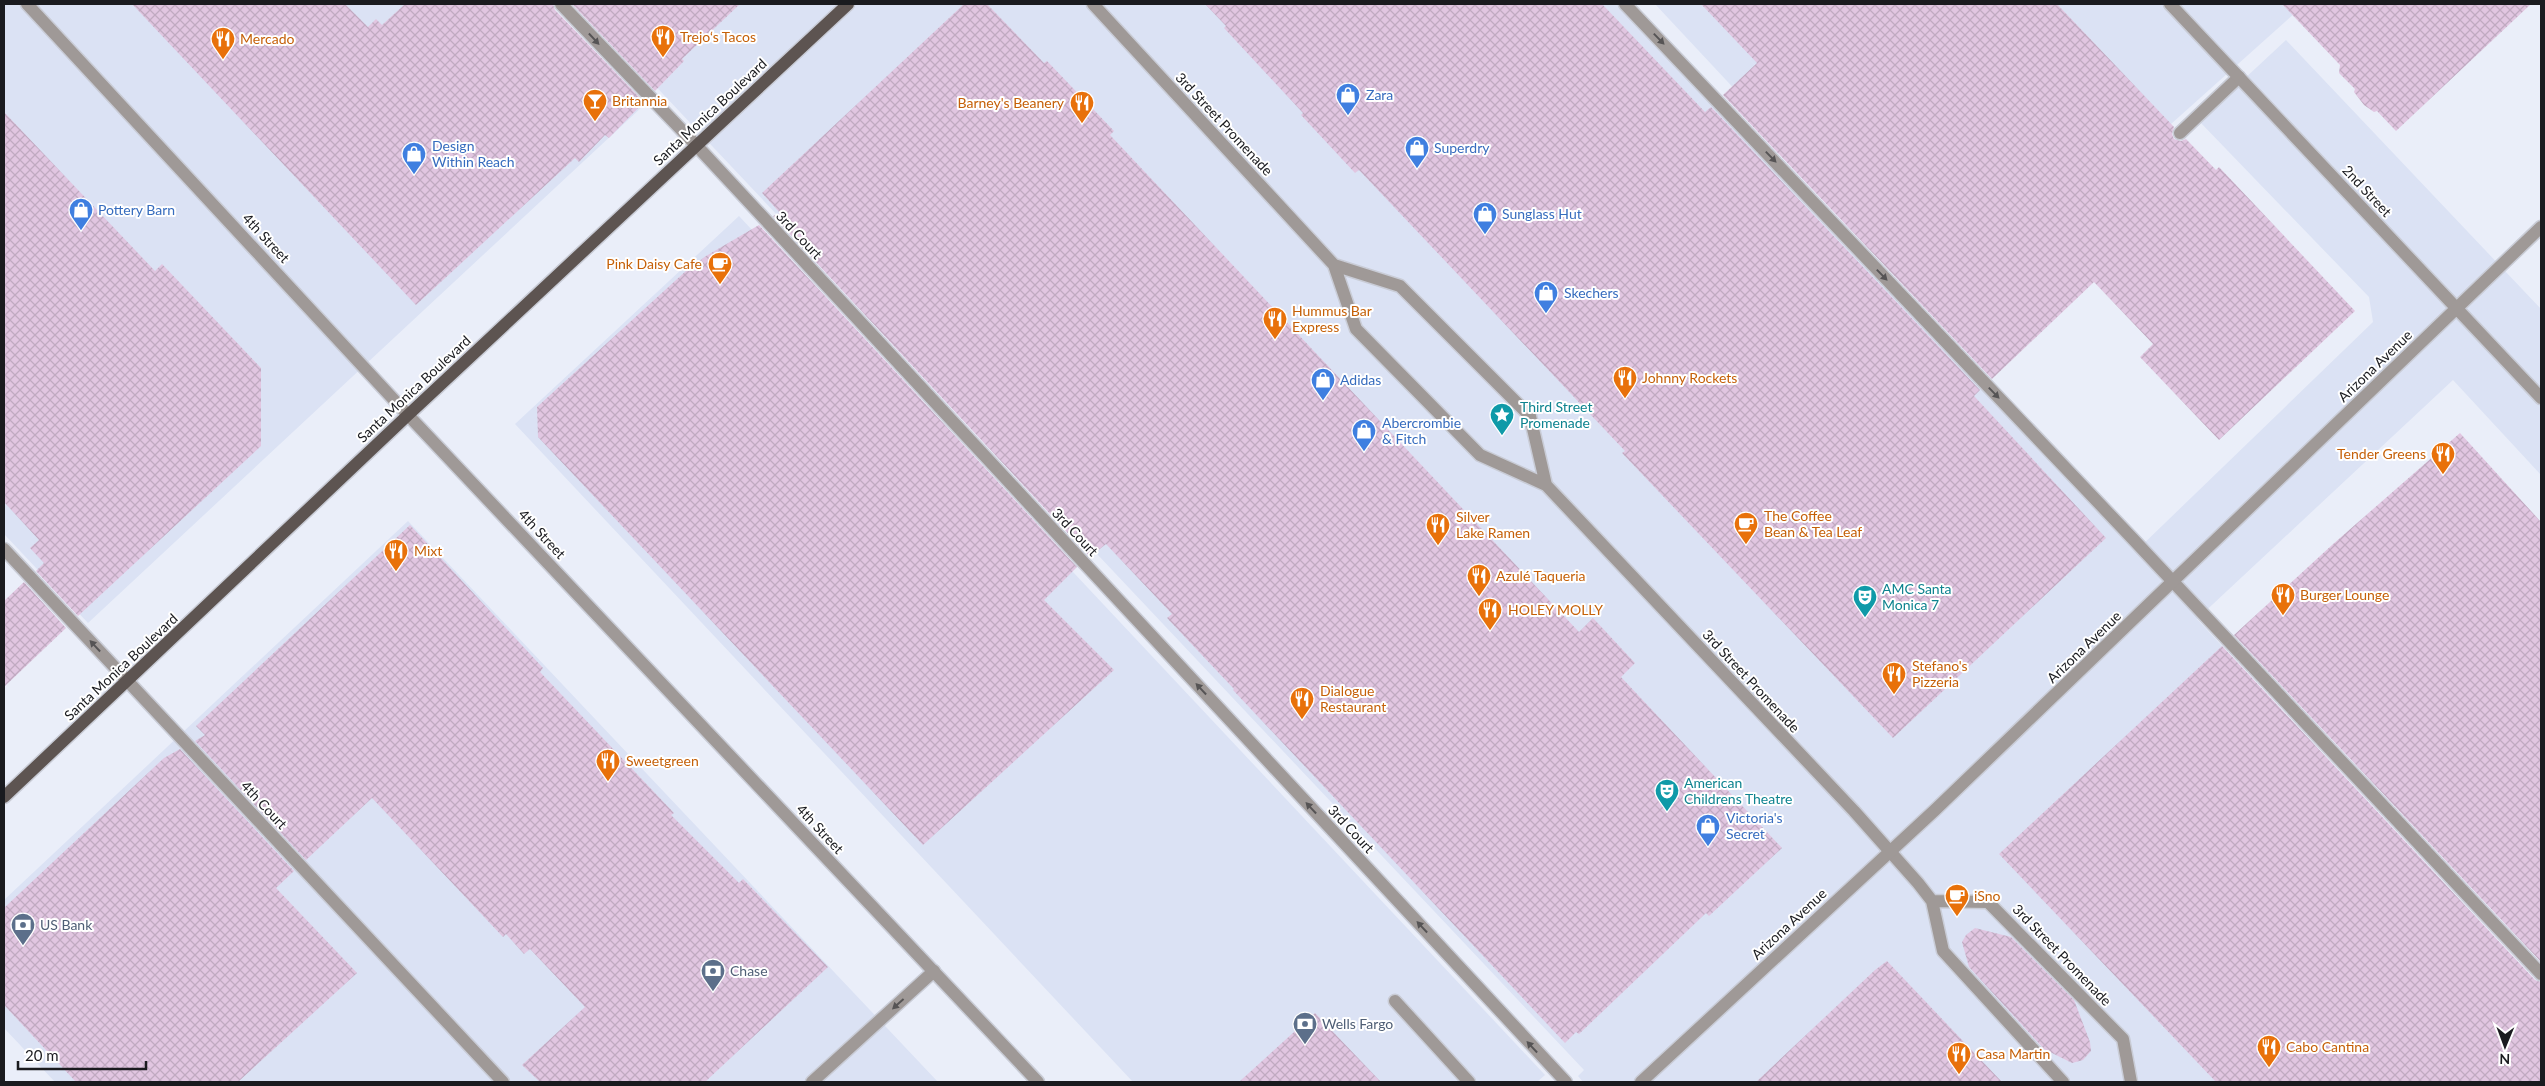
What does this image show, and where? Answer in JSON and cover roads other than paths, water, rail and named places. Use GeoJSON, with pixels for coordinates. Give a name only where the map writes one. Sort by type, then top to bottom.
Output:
{"type":"FeatureCollection","features":[{"type":"Feature","properties":{"kind":"main road","name":"Santa Monica Boulevard"},"geometry":{"type":"LineString","coordinates":[[4,797],[408,414],[848,4]]}},
{"type":"Feature","properties":{"kind":"street","name":"4th Street"},"geometry":{"type":"LineString","coordinates":[[27,4],[408,414],[1038,1082]]}},
{"type":"Feature","properties":{"kind":"street","name":"3rd Court"},"geometry":{"type":"LineString","coordinates":[[561,4],[696,145],[1566,1082]]}},
{"type":"Feature","properties":{"kind":"street","name":"3rd Street Promenade"},"geometry":{"type":"LineString","coordinates":[[1093,4],[1334,264],[1356,329],[1480,455],[1546,485],[1854,811],[1932,901],[1943,951],[2063,1082]]}},
{"type":"Feature","properties":{"kind":"street"},"geometry":{"type":"LineString","coordinates":[[1625,4],[2173,582],[2541,974]]}},
{"type":"Feature","properties":{"kind":"street","name":"2nd Street"},"geometry":{"type":"LineString","coordinates":[[2170,4],[2541,398]]}},
{"type":"Feature","properties":{"kind":"street"},"geometry":{"type":"LineString","coordinates":[[2180,133],[2239,77]]}},
{"type":"Feature","properties":{"kind":"street","name":"Arizona Avenue"},"geometry":{"type":"LineString","coordinates":[[1642,1082],[1889,852],[2173,582],[2541,227]]}},
{"type":"Feature","properties":{"kind":"street","name":"3rd Street Promenade"},"geometry":{"type":"LineString","coordinates":[[1334,264],[1400,286],[1530,416],[1546,485]]}},
{"type":"Feature","properties":{"kind":"street","name":"4th Court"},"geometry":{"type":"LineString","coordinates":[[4,549],[503,1082]]}},
{"type":"Feature","properties":{"kind":"street","name":"3rd Street Promenade"},"geometry":{"type":"LineString","coordinates":[[1932,901],[1988,902],[2123,1039],[2132,1082]]}},
{"type":"Feature","properties":{"kind":"street"},"geometry":{"type":"LineString","coordinates":[[812,1082],[934,971]]}},
{"type":"Feature","properties":{"kind":"street"},"geometry":{"type":"LineString","coordinates":[[1395,1001],[1469,1082]]}},
{"type":"Feature","properties":{"kind":"place","name":"Trejo‘s Tacos"},"geometry":{"type":"Point","coordinates":[663,58]}},
{"type":"Feature","properties":{"kind":"place","name":"Mercado"},"geometry":{"type":"Point","coordinates":[223,60]}},
{"type":"Feature","properties":{"kind":"place","name":"Zara"},"geometry":{"type":"Point","coordinates":[1348,116]}},
{"type":"Feature","properties":{"kind":"place","name":"Britannia"},"geometry":{"type":"Point","coordinates":[595,122]}},
{"type":"Feature","properties":{"kind":"place","name":"Barney's Beanery"},"geometry":{"type":"Point","coordinates":[1082,124]}},
{"type":"Feature","properties":{"kind":"place","name":"Superdry"},"geometry":{"type":"Point","coordinates":[1417,169]}},
{"type":"Feature","properties":{"kind":"place","name":"Design Within Reach"},"geometry":{"type":"Point","coordinates":[414,175]}},
{"type":"Feature","properties":{"kind":"place","name":"Pottery Barn"},"geometry":{"type":"Point","coordinates":[81,231]}},
{"type":"Feature","properties":{"kind":"place","name":"Sunglass Hut"},"geometry":{"type":"Point","coordinates":[1485,235]}},
{"type":"Feature","properties":{"kind":"place","name":"Pink Daisy Cafe"},"geometry":{"type":"Point","coordinates":[720,285]}},
{"type":"Feature","properties":{"kind":"place","name":"Skechers"},"geometry":{"type":"Point","coordinates":[1546,314]}},
{"type":"Feature","properties":{"kind":"place","name":"Hummus Bar Express"},"geometry":{"type":"Point","coordinates":[1275,340]}},
{"type":"Feature","properties":{"kind":"place","name":"Johnny Rockets"},"geometry":{"type":"Point","coordinates":[1625,399]}},
{"type":"Feature","properties":{"kind":"place","name":"Adidas"},"geometry":{"type":"Point","coordinates":[1323,401]}},
{"type":"Feature","properties":{"kind":"place","name":"Third Street Promenade"},"geometry":{"type":"Point","coordinates":[1502,436]}},
{"type":"Feature","properties":{"kind":"place","name":"Abercrombie & Fitch"},"geometry":{"type":"Point","coordinates":[1364,452]}},
{"type":"Feature","properties":{"kind":"place","name":"Tender Greens"},"geometry":{"type":"Point","coordinates":[2443,475]}},
{"type":"Feature","properties":{"kind":"place","name":"The Coffee Bean & Tea Leaf"},"geometry":{"type":"Point","coordinates":[1746,545]}},
{"type":"Feature","properties":{"kind":"place","name":"Silver Lake Ramen"},"geometry":{"type":"Point","coordinates":[1438,546]}},
{"type":"Feature","properties":{"kind":"place","name":"Mixt"},"geometry":{"type":"Point","coordinates":[396,572]}},
{"type":"Feature","properties":{"kind":"place","name":"Azulé Taqueria"},"geometry":{"type":"Point","coordinates":[1479,597]}},
{"type":"Feature","properties":{"kind":"place","name":"Burger Lounge"},"geometry":{"type":"Point","coordinates":[2283,616]}},
{"type":"Feature","properties":{"kind":"place","name":"AMC Santa Monica 7"},"geometry":{"type":"Point","coordinates":[1865,618]}},
{"type":"Feature","properties":{"kind":"place","name":"HOLEY MOLLY"},"geometry":{"type":"Point","coordinates":[1490,631]}},
{"type":"Feature","properties":{"kind":"place","name":"Stefano's Pizzeria"},"geometry":{"type":"Point","coordinates":[1894,695]}},
{"type":"Feature","properties":{"kind":"place","name":"Dialogue Restaurant"},"geometry":{"type":"Point","coordinates":[1302,720]}},
{"type":"Feature","properties":{"kind":"place","name":"Sweetgreen"},"geometry":{"type":"Point","coordinates":[608,782]}},
{"type":"Feature","properties":{"kind":"place","name":"American Childrens Theatre"},"geometry":{"type":"Point","coordinates":[1667,812]}},
{"type":"Feature","properties":{"kind":"place","name":"Victoria's Secret"},"geometry":{"type":"Point","coordinates":[1708,847]}},
{"type":"Feature","properties":{"kind":"place","name":"iSno"},"geometry":{"type":"Point","coordinates":[1957,917]}},
{"type":"Feature","properties":{"kind":"place","name":"US Bank"},"geometry":{"type":"Point","coordinates":[23,946]}},
{"type":"Feature","properties":{"kind":"place","name":"Chase"},"geometry":{"type":"Point","coordinates":[713,992]}},
{"type":"Feature","properties":{"kind":"place","name":"Wells Fargo"},"geometry":{"type":"Point","coordinates":[1305,1045]}},
{"type":"Feature","properties":{"kind":"place","name":"Cabo Cantina"},"geometry":{"type":"Point","coordinates":[2269,1068]}},
{"type":"Feature","properties":{"kind":"place","name":"Casa Martin"},"geometry":{"type":"Point","coordinates":[1959,1075]}}]}
